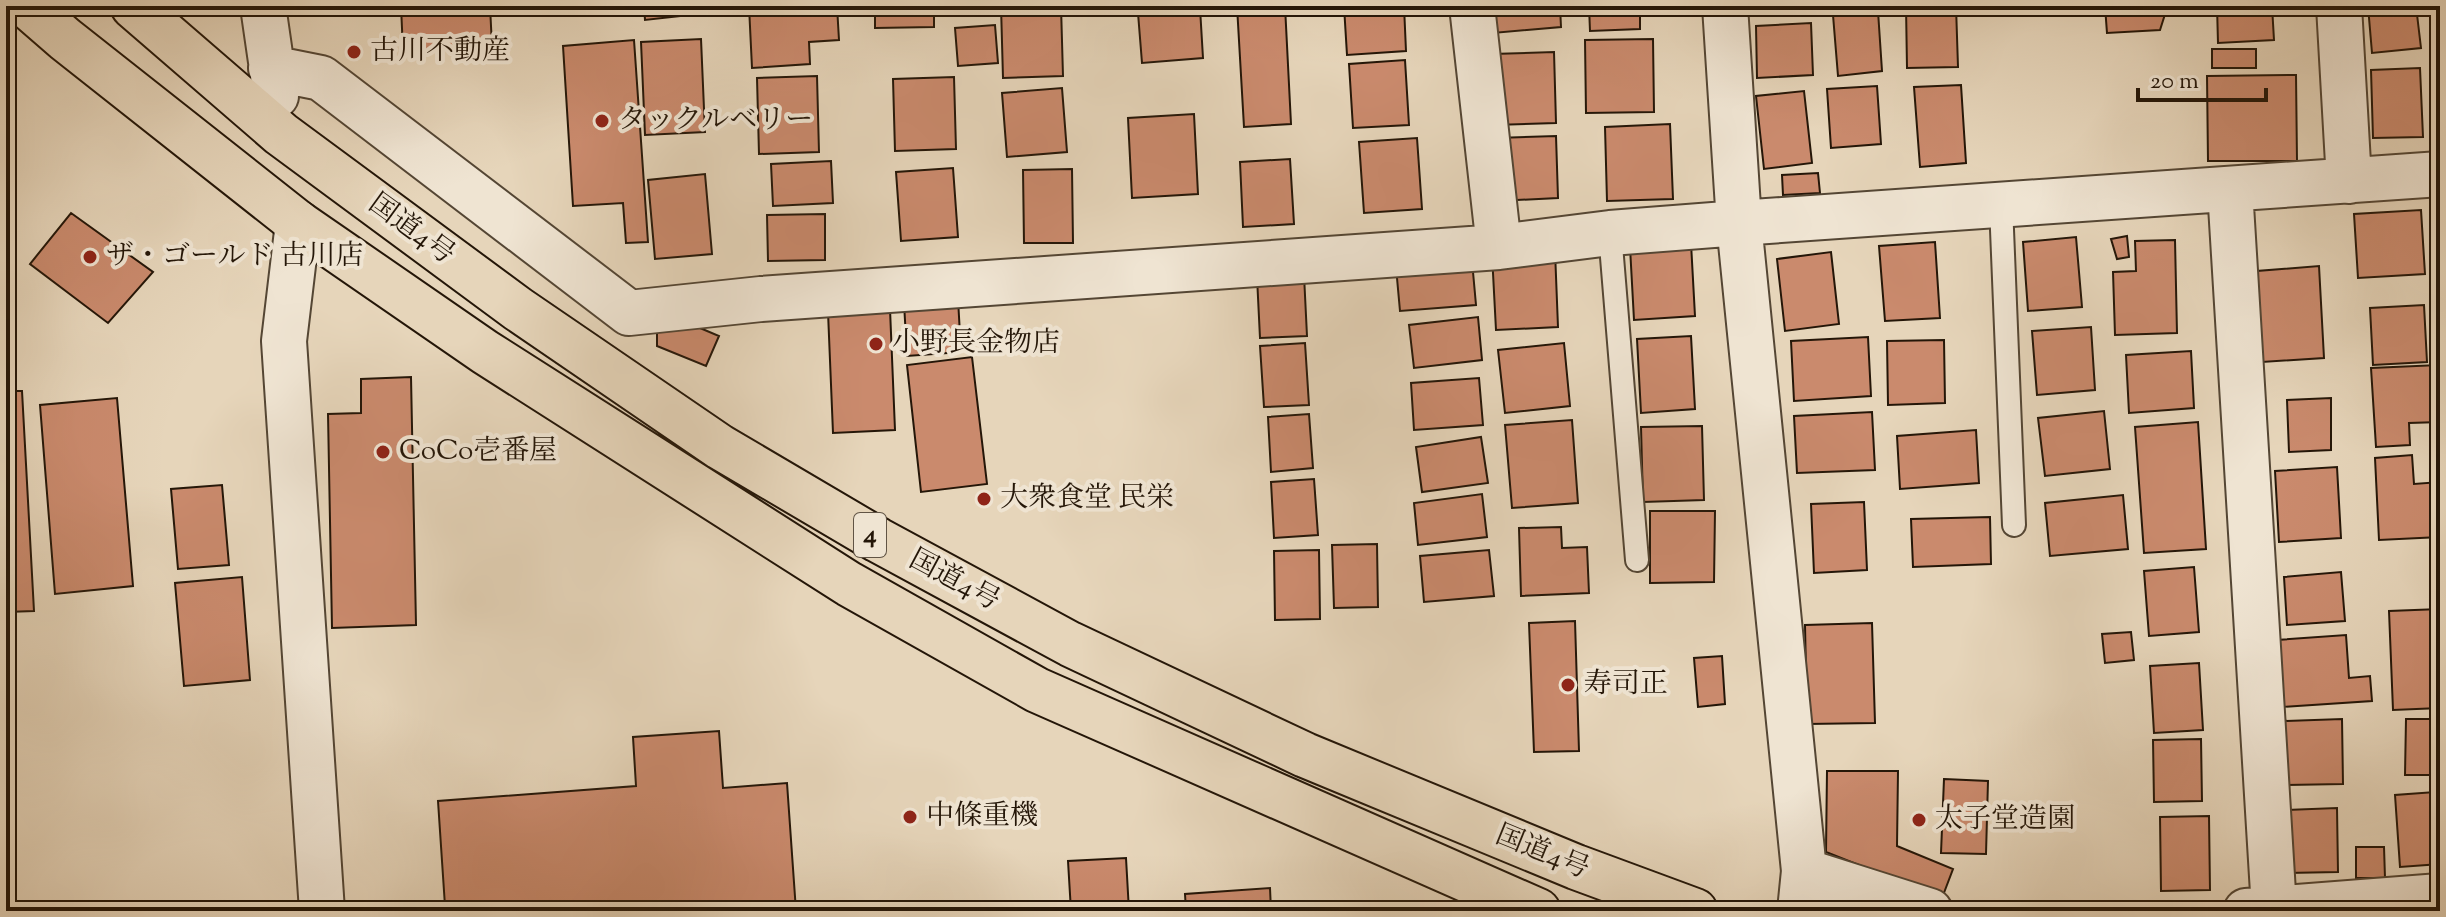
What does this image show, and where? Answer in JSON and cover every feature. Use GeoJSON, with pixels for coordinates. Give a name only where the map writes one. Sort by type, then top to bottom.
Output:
{"type":"FeatureCollection","features":[{"type":"Feature","properties":{"kind":"highway","name":"国道4号"},"geometry":{"type":"LineString","coordinates":[[27,6],[298,223],[485,352],[849,584],[1037,690],[1538,911]]}},
{"type":"Feature","properties":{"kind":"highway","name":"国道4号"},"geometry":{"type":"LineString","coordinates":[[133,6],[281,134],[518,309],[720,447],[878,540],[1070,644],[1305,755],[1576,867],[1695,911]]}},
{"type":"Feature","properties":{"kind":"street"},"geometry":{"type":"LineString","coordinates":[[263,6],[281,134]]}},
{"type":"Feature","properties":{"kind":"street"},"geometry":{"type":"LineString","coordinates":[[1472,6],[1499,247]]}},
{"type":"Feature","properties":{"kind":"street"},"geometry":{"type":"LineString","coordinates":[[1725,6],[1739,223],[1802,891],[1930,911]]}},
{"type":"Feature","properties":{"kind":"street"},"geometry":{"type":"LineString","coordinates":[[2339,6],[2349,181]]}},
{"type":"Feature","properties":{"kind":"street"},"geometry":{"type":"LineString","coordinates":[[271,68],[321,78],[629,313],[824,294],[1499,247],[1610,233],[1739,223],[2440,174]]}},
{"type":"Feature","properties":{"kind":"street"},"geometry":{"type":"LineString","coordinates":[[2230,189],[2260,910],[2440,896]]}},
{"type":"Feature","properties":{"kind":"street"},"geometry":{"type":"LineString","coordinates":[[298,223],[284,341],[322,911]]}},
{"type":"Feature","properties":{"kind":"lane"},"geometry":{"type":"LineString","coordinates":[[2001,205],[2014,525]]}},
{"type":"Feature","properties":{"kind":"lane"},"geometry":{"type":"LineString","coordinates":[[1610,233],[1637,560]]}},
{"type":"Feature","properties":{"kind":"building"},"geometry":{"type":"Polygon","coordinates":[[[401,6],[490,6],[492,46],[403,51],[401,6]]]}},
{"type":"Feature","properties":{"kind":"building"},"geometry":{"type":"Polygon","coordinates":[[[644,6],[707,6],[707,13],[645,20],[644,6]]]}},
{"type":"Feature","properties":{"kind":"building"},"geometry":{"type":"Polygon","coordinates":[[[749,6],[837,6],[839,40],[809,42],[810,64],[752,68],[749,6]]]}},
{"type":"Feature","properties":{"kind":"building"},"geometry":{"type":"Polygon","coordinates":[[[875,6],[934,6],[934,27],[875,28],[875,6]]]}},
{"type":"Feature","properties":{"kind":"building"},"geometry":{"type":"Polygon","coordinates":[[[1001,6],[1061,6],[1063,76],[1003,78],[1001,6]]]}},
{"type":"Feature","properties":{"kind":"building"},"geometry":{"type":"Polygon","coordinates":[[[1237,6],[1285,6],[1291,124],[1244,127],[1237,6]]]}},
{"type":"Feature","properties":{"kind":"building"},"geometry":{"type":"Polygon","coordinates":[[[1344,6],[1404,6],[1406,51],[1347,55],[1344,6]]]}},
{"type":"Feature","properties":{"kind":"building"},"geometry":{"type":"Polygon","coordinates":[[[1491,6],[1560,6],[1561,27],[1493,33],[1491,6]]]}},
{"type":"Feature","properties":{"kind":"building"},"geometry":{"type":"Polygon","coordinates":[[[1589,6],[1640,6],[1640,29],[1590,31],[1589,6]]]}},
{"type":"Feature","properties":{"kind":"building"},"geometry":{"type":"Polygon","coordinates":[[[1906,6],[1956,6],[1958,67],[1907,68],[1906,6]]]}},
{"type":"Feature","properties":{"kind":"building"},"geometry":{"type":"Polygon","coordinates":[[[2105,6],[2182,7],[2167,8],[2160,30],[2107,33],[2105,6]]]}},
{"type":"Feature","properties":{"kind":"building"},"geometry":{"type":"Polygon","coordinates":[[[2217,6],[2272,6],[2274,40],[2218,43],[2217,6]]]}},
{"type":"Feature","properties":{"kind":"building"},"geometry":{"type":"Polygon","coordinates":[[[2368,6],[2416,6],[2421,48],[2372,53],[2368,6]]]}},
{"type":"Feature","properties":{"kind":"building"},"geometry":{"type":"Polygon","coordinates":[[[1200,8],[1203,58],[1142,63],[1138,13],[1200,8]]]}},
{"type":"Feature","properties":{"kind":"building"},"geometry":{"type":"Polygon","coordinates":[[[1878,11],[1882,71],[1838,76],[1833,15],[1878,11]]]}},
{"type":"Feature","properties":{"kind":"building"},"geometry":{"type":"Polygon","coordinates":[[[1811,23],[1813,75],[1757,78],[1756,26],[1811,23]]]}},
{"type":"Feature","properties":{"kind":"building"},"geometry":{"type":"Polygon","coordinates":[[[995,25],[998,63],[958,66],[955,28],[995,25]]]}},
{"type":"Feature","properties":{"kind":"building"},"geometry":{"type":"Polygon","coordinates":[[[701,39],[705,132],[645,135],[641,42],[701,39]]]}},
{"type":"Feature","properties":{"kind":"building"},"geometry":{"type":"Polygon","coordinates":[[[1653,39],[1654,112],[1586,113],[1585,40],[1653,39]]]}},
{"type":"Feature","properties":{"kind":"building"},"geometry":{"type":"Polygon","coordinates":[[[634,40],[648,242],[626,243],[623,203],[573,206],[563,46],[634,40]]]}},
{"type":"Feature","properties":{"kind":"building"},"geometry":{"type":"Polygon","coordinates":[[[2212,49],[2256,49],[2256,68],[2212,68],[2212,49]]]}},
{"type":"Feature","properties":{"kind":"building"},"geometry":{"type":"Polygon","coordinates":[[[1554,52],[1556,123],[1494,125],[1492,54],[1554,52]]]}},
{"type":"Feature","properties":{"kind":"building"},"geometry":{"type":"Polygon","coordinates":[[[1405,60],[1409,125],[1353,128],[1349,64],[1405,60]]]}},
{"type":"Feature","properties":{"kind":"building"},"geometry":{"type":"Polygon","coordinates":[[[2420,68],[2423,137],[2373,138],[2371,70],[2420,68]]]}},
{"type":"Feature","properties":{"kind":"building"},"geometry":{"type":"Polygon","coordinates":[[[2296,75],[2297,161],[2208,161],[2207,76],[2296,75]]]}},
{"type":"Feature","properties":{"kind":"building"},"geometry":{"type":"Polygon","coordinates":[[[817,76],[819,152],[759,154],[757,78],[817,76]]]}},
{"type":"Feature","properties":{"kind":"building"},"geometry":{"type":"Polygon","coordinates":[[[954,77],[956,149],[895,151],[893,79],[954,77]]]}},
{"type":"Feature","properties":{"kind":"building"},"geometry":{"type":"Polygon","coordinates":[[[1961,85],[1966,163],[1920,167],[1914,87],[1961,85]]]}},
{"type":"Feature","properties":{"kind":"building"},"geometry":{"type":"Polygon","coordinates":[[[1877,86],[1881,144],[1831,148],[1827,89],[1877,86]]]}},
{"type":"Feature","properties":{"kind":"building"},"geometry":{"type":"Polygon","coordinates":[[[1062,88],[1067,152],[1007,157],[1002,93],[1062,88]]]}},
{"type":"Feature","properties":{"kind":"building"},"geometry":{"type":"Polygon","coordinates":[[[1804,91],[1812,163],[1764,169],[1756,96],[1804,91]]]}},
{"type":"Feature","properties":{"kind":"building"},"geometry":{"type":"Polygon","coordinates":[[[1194,114],[1198,194],[1132,198],[1128,118],[1194,114]]]}},
{"type":"Feature","properties":{"kind":"building"},"geometry":{"type":"Polygon","coordinates":[[[1670,124],[1673,199],[1607,201],[1605,127],[1670,124]]]}},
{"type":"Feature","properties":{"kind":"building"},"geometry":{"type":"Polygon","coordinates":[[[1556,136],[1558,198],[1498,201],[1496,138],[1556,136]]]}},
{"type":"Feature","properties":{"kind":"building"},"geometry":{"type":"Polygon","coordinates":[[[1417,138],[1422,209],[1364,213],[1359,142],[1417,138]]]}},
{"type":"Feature","properties":{"kind":"building"},"geometry":{"type":"Polygon","coordinates":[[[1290,159],[1294,224],[1243,227],[1240,162],[1290,159]]]}},
{"type":"Feature","properties":{"kind":"building"},"geometry":{"type":"Polygon","coordinates":[[[831,161],[833,203],[773,206],[771,164],[831,161]]]}},
{"type":"Feature","properties":{"kind":"building"},"geometry":{"type":"Polygon","coordinates":[[[953,168],[958,237],[901,241],[896,172],[953,168]]]}},
{"type":"Feature","properties":{"kind":"building"},"geometry":{"type":"Polygon","coordinates":[[[1072,169],[1073,243],[1024,243],[1023,170],[1072,169]]]}},
{"type":"Feature","properties":{"kind":"building"},"geometry":{"type":"Polygon","coordinates":[[[1818,173],[1820,193],[1783,195],[1782,175],[1818,173]]]}},
{"type":"Feature","properties":{"kind":"building"},"geometry":{"type":"Polygon","coordinates":[[[705,174],[712,254],[655,259],[648,180],[705,174]]]}},
{"type":"Feature","properties":{"kind":"building"},"geometry":{"type":"Polygon","coordinates":[[[2421,210],[2425,274],[2358,278],[2354,214],[2421,210]]]}},
{"type":"Feature","properties":{"kind":"building"},"geometry":{"type":"Polygon","coordinates":[[[71,213],[153,272],[108,323],[30,264],[71,213]]]}},
{"type":"Feature","properties":{"kind":"building"},"geometry":{"type":"Polygon","coordinates":[[[825,214],[825,260],[768,261],[767,215],[825,214]]]}},
{"type":"Feature","properties":{"kind":"building"},"geometry":{"type":"Polygon","coordinates":[[[2127,236],[2129,257],[2117,259],[2111,239],[2127,236]]]}},
{"type":"Feature","properties":{"kind":"building"},"geometry":{"type":"Polygon","coordinates":[[[2076,237],[2082,307],[2028,311],[2023,242],[2076,237]]]}},
{"type":"Feature","properties":{"kind":"building"},"geometry":{"type":"Polygon","coordinates":[[[2175,240],[2177,333],[2115,335],[2113,272],[2136,271],[2135,241],[2175,240]]]}},
{"type":"Feature","properties":{"kind":"building"},"geometry":{"type":"Polygon","coordinates":[[[1935,242],[1940,318],[1885,321],[1879,246],[1935,242]]]}},
{"type":"Feature","properties":{"kind":"building"},"geometry":{"type":"Polygon","coordinates":[[[1691,243],[1695,316],[1634,320],[1630,247],[1691,243]]]}},
{"type":"Feature","properties":{"kind":"building"},"geometry":{"type":"Polygon","coordinates":[[[1555,251],[1558,327],[1496,330],[1492,254],[1555,251]]]}},
{"type":"Feature","properties":{"kind":"building"},"geometry":{"type":"Polygon","coordinates":[[[1831,252],[1839,324],[1785,331],[1777,259],[1831,252]]]}},
{"type":"Feature","properties":{"kind":"building"},"geometry":{"type":"Polygon","coordinates":[[[1472,261],[1476,305],[1400,311],[1396,267],[1472,261]]]}},
{"type":"Feature","properties":{"kind":"building"},"geometry":{"type":"Polygon","coordinates":[[[2319,266],[2324,358],[2262,362],[2257,271],[2319,266]]]}},
{"type":"Feature","properties":{"kind":"building"},"geometry":{"type":"Polygon","coordinates":[[[1304,275],[1307,336],[1260,338],[1257,277],[1304,275]]]}},
{"type":"Feature","properties":{"kind":"building"},"geometry":{"type":"Polygon","coordinates":[[[958,299],[961,352],[907,356],[904,303],[958,299]]]}},
{"type":"Feature","properties":{"kind":"building"},"geometry":{"type":"Polygon","coordinates":[[[700,304],[700,328],[719,336],[706,366],[657,346],[657,306],[700,304]]]}},
{"type":"Feature","properties":{"kind":"building"},"geometry":{"type":"Polygon","coordinates":[[[2424,305],[2427,362],[2373,365],[2370,308],[2424,305]]]}},
{"type":"Feature","properties":{"kind":"building"},"geometry":{"type":"Polygon","coordinates":[[[890,309],[895,430],[833,433],[828,312],[890,309]]]}},
{"type":"Feature","properties":{"kind":"building"},"geometry":{"type":"Polygon","coordinates":[[[1478,317],[1482,360],[1414,368],[1409,325],[1478,317]]]}},
{"type":"Feature","properties":{"kind":"building"},"geometry":{"type":"Polygon","coordinates":[[[2091,327],[2095,390],[2037,395],[2032,331],[2091,327]]]}},
{"type":"Feature","properties":{"kind":"building"},"geometry":{"type":"Polygon","coordinates":[[[1691,336],[1695,409],[1641,413],[1637,339],[1691,336]]]}},
{"type":"Feature","properties":{"kind":"building"},"geometry":{"type":"Polygon","coordinates":[[[1868,337],[1871,396],[1794,401],[1791,341],[1868,337]]]}},
{"type":"Feature","properties":{"kind":"building"},"geometry":{"type":"Polygon","coordinates":[[[1944,340],[1945,403],[1888,405],[1887,341],[1944,340]]]}},
{"type":"Feature","properties":{"kind":"building"},"geometry":{"type":"Polygon","coordinates":[[[1305,343],[1309,405],[1264,407],[1260,346],[1305,343]]]}},
{"type":"Feature","properties":{"kind":"building"},"geometry":{"type":"Polygon","coordinates":[[[1564,343],[1570,406],[1505,413],[1498,350],[1564,343]]]}},
{"type":"Feature","properties":{"kind":"building"},"geometry":{"type":"Polygon","coordinates":[[[2191,351],[2194,408],[2129,413],[2126,355],[2191,351]]]}},
{"type":"Feature","properties":{"kind":"building"},"geometry":{"type":"Polygon","coordinates":[[[972,357],[987,484],[921,492],[907,365],[972,357]]]}},
{"type":"Feature","properties":{"kind":"building"},"geometry":{"type":"Polygon","coordinates":[[[2439,365],[2440,422],[2409,423],[2410,445],[2376,447],[2371,368],[2439,365]]]}},
{"type":"Feature","properties":{"kind":"building"},"geometry":{"type":"Polygon","coordinates":[[[411,377],[416,625],[332,628],[328,414],[361,413],[361,379],[411,377]]]}},
{"type":"Feature","properties":{"kind":"building"},"geometry":{"type":"Polygon","coordinates":[[[1479,378],[1483,425],[1414,430],[1411,383],[1479,378]]]}},
{"type":"Feature","properties":{"kind":"building"},"geometry":{"type":"Polygon","coordinates":[[[6,391],[22,391],[34,611],[6,612],[6,391]]]}},
{"type":"Feature","properties":{"kind":"building"},"geometry":{"type":"Polygon","coordinates":[[[117,398],[133,586],[55,594],[40,405],[117,398]]]}},
{"type":"Feature","properties":{"kind":"building"},"geometry":{"type":"Polygon","coordinates":[[[2331,398],[2331,450],[2289,452],[2287,400],[2331,398]]]}},
{"type":"Feature","properties":{"kind":"building"},"geometry":{"type":"Polygon","coordinates":[[[2104,411],[2110,469],[2045,476],[2038,418],[2104,411]]]}},
{"type":"Feature","properties":{"kind":"building"},"geometry":{"type":"Polygon","coordinates":[[[1872,412],[1875,470],[1797,473],[1794,416],[1872,412]]]}},
{"type":"Feature","properties":{"kind":"building"},"geometry":{"type":"Polygon","coordinates":[[[1309,414],[1313,468],[1271,472],[1268,417],[1309,414]]]}},
{"type":"Feature","properties":{"kind":"building"},"geometry":{"type":"Polygon","coordinates":[[[1572,420],[1578,503],[1512,508],[1505,425],[1572,420]]]}},
{"type":"Feature","properties":{"kind":"building"},"geometry":{"type":"Polygon","coordinates":[[[2198,422],[2206,549],[2144,553],[2135,427],[2198,422]]]}},
{"type":"Feature","properties":{"kind":"building"},"geometry":{"type":"Polygon","coordinates":[[[1702,426],[1704,500],[1643,502],[1641,427],[1702,426]]]}},
{"type":"Feature","properties":{"kind":"building"},"geometry":{"type":"Polygon","coordinates":[[[1976,430],[1979,483],[1900,489],[1897,436],[1976,430]]]}},
{"type":"Feature","properties":{"kind":"building"},"geometry":{"type":"Polygon","coordinates":[[[1481,437],[1488,483],[1422,492],[1416,447],[1481,437]]]}},
{"type":"Feature","properties":{"kind":"building"},"geometry":{"type":"Polygon","coordinates":[[[2412,455],[2414,484],[2440,482],[2440,537],[2379,540],[2375,458],[2412,455]]]}},
{"type":"Feature","properties":{"kind":"building"},"geometry":{"type":"Polygon","coordinates":[[[2337,467],[2341,538],[2279,542],[2275,471],[2337,467]]]}},
{"type":"Feature","properties":{"kind":"building"},"geometry":{"type":"Polygon","coordinates":[[[1314,479],[1318,535],[1274,538],[1271,482],[1314,479]]]}},
{"type":"Feature","properties":{"kind":"building"},"geometry":{"type":"Polygon","coordinates":[[[222,485],[229,565],[178,569],[171,489],[222,485]]]}},
{"type":"Feature","properties":{"kind":"building"},"geometry":{"type":"Polygon","coordinates":[[[1482,494],[1487,537],[1418,545],[1414,503],[1482,494]]]}},
{"type":"Feature","properties":{"kind":"building"},"geometry":{"type":"Polygon","coordinates":[[[2123,495],[2128,549],[2050,556],[2045,503],[2123,495]]]}},
{"type":"Feature","properties":{"kind":"building"},"geometry":{"type":"Polygon","coordinates":[[[1864,502],[1867,570],[1814,573],[1811,504],[1864,502]]]}},
{"type":"Feature","properties":{"kind":"building"},"geometry":{"type":"Polygon","coordinates":[[[1650,511],[1715,511],[1714,582],[1650,583],[1650,511]]]}},
{"type":"Feature","properties":{"kind":"building"},"geometry":{"type":"Polygon","coordinates":[[[1990,517],[1991,564],[1913,567],[1911,519],[1990,517]]]}},
{"type":"Feature","properties":{"kind":"building"},"geometry":{"type":"Polygon","coordinates":[[[1561,527],[1562,548],[1587,547],[1589,593],[1521,596],[1519,528],[1561,527]]]}},
{"type":"Feature","properties":{"kind":"building"},"geometry":{"type":"Polygon","coordinates":[[[1377,544],[1378,607],[1334,608],[1332,545],[1377,544]]]}},
{"type":"Feature","properties":{"kind":"building"},"geometry":{"type":"Polygon","coordinates":[[[1319,550],[1320,619],[1275,620],[1274,551],[1319,550]]]}},
{"type":"Feature","properties":{"kind":"building"},"geometry":{"type":"Polygon","coordinates":[[[1489,550],[1494,596],[1424,602],[1420,556],[1489,550]]]}},
{"type":"Feature","properties":{"kind":"building"},"geometry":{"type":"Polygon","coordinates":[[[2194,567],[2199,632],[2149,636],[2144,571],[2194,567]]]}},
{"type":"Feature","properties":{"kind":"building"},"geometry":{"type":"Polygon","coordinates":[[[2341,572],[2345,621],[2287,625],[2284,577],[2341,572]]]}},
{"type":"Feature","properties":{"kind":"building"},"geometry":{"type":"Polygon","coordinates":[[[242,577],[250,680],[184,686],[175,583],[242,577]]]}},
{"type":"Feature","properties":{"kind":"building"},"geometry":{"type":"Polygon","coordinates":[[[2440,609],[2440,708],[2393,710],[2389,611],[2440,609]]]}},
{"type":"Feature","properties":{"kind":"building"},"geometry":{"type":"Polygon","coordinates":[[[1575,621],[1579,751],[1534,752],[1529,623],[1575,621]]]}},
{"type":"Feature","properties":{"kind":"building"},"geometry":{"type":"Polygon","coordinates":[[[1872,623],[1875,723],[1807,724],[1805,625],[1872,623]]]}},
{"type":"Feature","properties":{"kind":"building"},"geometry":{"type":"Polygon","coordinates":[[[2131,632],[2134,660],[2105,663],[2102,634],[2131,632]]]}},
{"type":"Feature","properties":{"kind":"building"},"geometry":{"type":"Polygon","coordinates":[[[2346,635],[2349,678],[2370,676],[2372,701],[2282,707],[2277,640],[2346,635]]]}},
{"type":"Feature","properties":{"kind":"building"},"geometry":{"type":"Polygon","coordinates":[[[1722,656],[1725,704],[1698,707],[1694,658],[1722,656]]]}},
{"type":"Feature","properties":{"kind":"building"},"geometry":{"type":"Polygon","coordinates":[[[2199,663],[2203,730],[2154,733],[2150,666],[2199,663]]]}},
{"type":"Feature","properties":{"kind":"building"},"geometry":{"type":"Polygon","coordinates":[[[2342,719],[2343,784],[2284,785],[2283,721],[2342,719]]]}},
{"type":"Feature","properties":{"kind":"building"},"geometry":{"type":"Polygon","coordinates":[[[2406,719],[2440,719],[2440,775],[2405,775],[2406,719]]]}},
{"type":"Feature","properties":{"kind":"building"},"geometry":{"type":"Polygon","coordinates":[[[719,731],[723,788],[787,783],[796,911],[418,911],[445,906],[438,801],[636,786],[633,737],[719,731]]]}},
{"type":"Feature","properties":{"kind":"building"},"geometry":{"type":"Polygon","coordinates":[[[2201,739],[2202,801],[2154,802],[2153,740],[2201,739]]]}},
{"type":"Feature","properties":{"kind":"building"},"geometry":{"type":"Polygon","coordinates":[[[1827,771],[1898,771],[1897,846],[1953,869],[1942,898],[1826,852],[1827,771]]]}},
{"type":"Feature","properties":{"kind":"building"},"geometry":{"type":"Polygon","coordinates":[[[1944,779],[1988,781],[1986,854],[1941,853],[1944,779]]]}},
{"type":"Feature","properties":{"kind":"building"},"geometry":{"type":"Polygon","coordinates":[[[2435,792],[2440,864],[2400,867],[2395,795],[2435,792]]]}},
{"type":"Feature","properties":{"kind":"building"},"geometry":{"type":"Polygon","coordinates":[[[2337,808],[2338,872],[2285,873],[2283,810],[2337,808]]]}},
{"type":"Feature","properties":{"kind":"building"},"geometry":{"type":"Polygon","coordinates":[[[2209,816],[2210,890],[2161,891],[2160,817],[2209,816]]]}},
{"type":"Feature","properties":{"kind":"building"},"geometry":{"type":"Polygon","coordinates":[[[2356,847],[2384,847],[2385,878],[2356,878],[2356,847]]]}},
{"type":"Feature","properties":{"kind":"building"},"geometry":{"type":"Polygon","coordinates":[[[1126,858],[1129,911],[1071,911],[1068,861],[1126,858]]]}},
{"type":"Feature","properties":{"kind":"building"},"geometry":{"type":"Polygon","coordinates":[[[1270,888],[1271,911],[1186,911],[1185,894],[1270,888]]]}},
{"type":"Feature","properties":{"kind":"place","name":"古川不動産"},"geometry":{"type":"Point","coordinates":[354,52]}},
{"type":"Feature","properties":{"kind":"place","name":"タックルベリー"},"geometry":{"type":"Point","coordinates":[602,121]}},
{"type":"Feature","properties":{"kind":"place","name":"ザ・ゴールド 古川店"},"geometry":{"type":"Point","coordinates":[90,257]}},
{"type":"Feature","properties":{"kind":"place","name":"小野長金物店"},"geometry":{"type":"Point","coordinates":[876,344]}},
{"type":"Feature","properties":{"kind":"place","name":"CoCo壱番屋"},"geometry":{"type":"Point","coordinates":[383,452]}},
{"type":"Feature","properties":{"kind":"place","name":"大衆食堂 民栄"},"geometry":{"type":"Point","coordinates":[984,499]}},
{"type":"Feature","properties":{"kind":"place","name":"寿司正"},"geometry":{"type":"Point","coordinates":[1568,685]}},
{"type":"Feature","properties":{"kind":"place","name":"中條重機"},"geometry":{"type":"Point","coordinates":[910,817]}},
{"type":"Feature","properties":{"kind":"place","name":"太子堂造園"},"geometry":{"type":"Point","coordinates":[1919,820]}}]}
